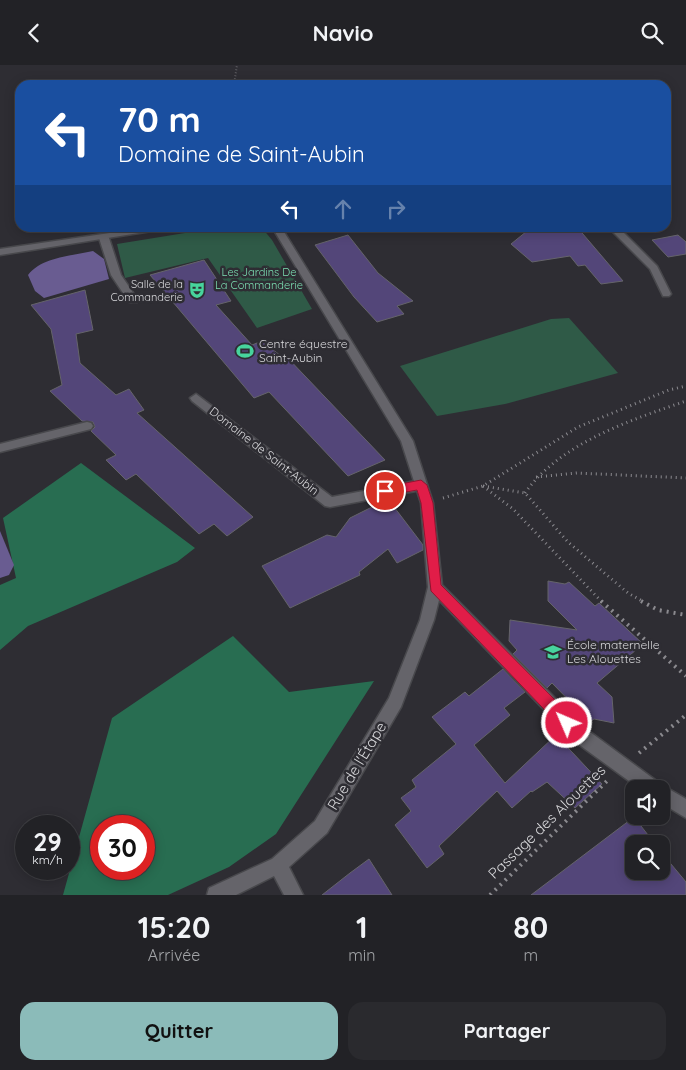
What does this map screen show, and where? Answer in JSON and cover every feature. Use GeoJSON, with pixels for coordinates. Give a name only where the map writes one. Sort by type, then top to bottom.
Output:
{"type":"FeatureCollection","features":[{"type":"Feature","properties":{"kind":"street"},"geometry":{"type":"LineString","coordinates":[[0,252],[142,232]]}},
{"type":"Feature","properties":{"kind":"street","name":"Rue de l'Étape"},"geometry":{"type":"LineString","coordinates":[[216,895],[278,865],[321,827],[395,702],[427,621],[435,587],[427,503],[407,441],[279,232]]}},
{"type":"Feature","properties":{"kind":"street"},"geometry":{"type":"LineString","coordinates":[[617,232],[654,269],[666,294]]}},
{"type":"Feature","properties":{"kind":"street"},"geometry":{"type":"LineString","coordinates":[[104,238],[116,275],[133,300]]}},
{"type":"Feature","properties":{"kind":"street","name":"Domaine de Saint-Aubin"},"geometry":{"type":"LineString","coordinates":[[196,398],[330,502],[421,485]]}},
{"type":"Feature","properties":{"kind":"street"},"geometry":{"type":"LineString","coordinates":[[0,448],[87,427]]}},
{"type":"Feature","properties":{"kind":"street"},"geometry":{"type":"LineString","coordinates":[[435,587],[580,735],[642,780]]}},
{"type":"Feature","properties":{"kind":"street"},"geometry":{"type":"LineString","coordinates":[[670,799],[686,809]]}},
{"type":"Feature","properties":{"kind":"street"},"geometry":{"type":"LineString","coordinates":[[278,865],[294,895]]}},
{"type":"Feature","properties":{"kind":"path"},"geometry":{"type":"LineString","coordinates":[[235,80],[237,65]]}},
{"type":"Feature","properties":{"kind":"path"},"geometry":{"type":"LineString","coordinates":[[427,503],[483,486],[578,427],[668,390],[686,386]]}},
{"type":"Feature","properties":{"kind":"path"},"geometry":{"type":"LineString","coordinates":[[525,493],[536,477],[551,464],[624,422],[686,401]]}},
{"type":"Feature","properties":{"kind":"path"},"geometry":{"type":"LineString","coordinates":[[536,477],[577,473],[686,478]]}},
{"type":"Feature","properties":{"kind":"path"},"geometry":{"type":"LineString","coordinates":[[483,486],[525,493],[568,542],[628,593],[658,610],[686,615]]}},
{"type":"Feature","properties":{"kind":"path"},"geometry":{"type":"LineString","coordinates":[[483,486],[513,509],[599,599],[686,677]]}},
{"type":"Feature","properties":{"kind":"path","name":"Passage des Alouettes"},"geometry":{"type":"LineString","coordinates":[[490,895],[622,767],[686,715]]}},
{"type":"Feature","properties":{"kind":"green space","name":"Les Jardins De La Commanderie"},"geometry":{"type":"Polygon","coordinates":[[[191,232],[265,232],[272,240],[312,309],[257,328],[208,258],[125,278],[117,244],[191,232]]]}},
{"type":"Feature","properties":{"kind":"green space"},"geometry":{"type":"Polygon","coordinates":[[[569,318],[618,373],[505,404],[437,416],[400,366],[551,319],[569,318]]]}},
{"type":"Feature","properties":{"kind":"green space"},"geometry":{"type":"Polygon","coordinates":[[[81,463],[195,548],[177,562],[28,626],[0,650],[0,585],[16,578],[3,518],[81,463]]]}},
{"type":"Feature","properties":{"kind":"green space"},"geometry":{"type":"Polygon","coordinates":[[[233,636],[289,692],[374,681],[276,834],[229,867],[168,895],[63,895],[67,880],[80,880],[80,834],[112,718],[233,636]]]}},
{"type":"Feature","properties":{"kind":"shaded area"},"geometry":{"type":"Polygon","coordinates":[[[93,251],[104,259],[109,279],[44,298],[35,291],[28,275],[41,264],[58,258],[93,251]]]}},
{"type":"Feature","properties":{"kind":"shaded area"},"geometry":{"type":"Polygon","coordinates":[[[0,531],[14,565],[9,575],[0,578],[0,531]]]}},
{"type":"Feature","properties":{"kind":"building"},"geometry":{"type":"Polygon","coordinates":[[[526,232],[581,232],[623,281],[601,284],[585,265],[578,266],[570,256],[532,262],[511,244],[526,232]]]}},
{"type":"Feature","properties":{"kind":"building"},"geometry":{"type":"Polygon","coordinates":[[[348,235],[378,273],[413,301],[397,306],[404,314],[377,322],[354,297],[315,245],[348,235]]]}},
{"type":"Feature","properties":{"kind":"building"},"geometry":{"type":"Polygon","coordinates":[[[678,235],[686,242],[686,254],[668,257],[652,240],[678,235]]]}},
{"type":"Feature","properties":{"kind":"building"},"geometry":{"type":"Polygon","coordinates":[[[204,260],[231,301],[216,305],[252,345],[262,341],[281,356],[284,354],[385,460],[348,476],[269,392],[254,398],[150,275],[204,260]]]}},
{"type":"Feature","properties":{"kind":"building"},"geometry":{"type":"Polygon","coordinates":[[[85,290],[93,330],[76,334],[80,363],[116,395],[129,389],[144,410],[137,413],[253,517],[227,536],[214,524],[199,534],[136,474],[126,480],[106,460],[116,455],[91,431],[95,427],[93,422],[82,421],[50,391],[62,385],[51,329],[31,305],[85,290]]]}},
{"type":"Feature","properties":{"kind":"building"},"geometry":{"type":"Polygon","coordinates":[[[388,499],[423,545],[423,550],[397,563],[388,549],[359,572],[360,575],[290,608],[262,566],[327,535],[336,537],[350,518],[388,499]]]}},
{"type":"Feature","properties":{"kind":"building","name":"École maternelle Les Alouettes"},"geometry":{"type":"Polygon","coordinates":[[[548,581],[565,584],[569,582],[595,606],[599,603],[643,644],[597,683],[612,697],[614,723],[594,719],[590,722],[552,683],[547,688],[513,654],[517,650],[509,641],[510,620],[577,630],[548,601],[548,581]]]}},
{"type":"Feature","properties":{"kind":"building"},"geometry":{"type":"Polygon","coordinates":[[[503,669],[525,692],[504,708],[510,715],[474,745],[505,783],[556,735],[602,784],[575,808],[547,782],[531,791],[512,808],[497,791],[439,846],[444,854],[427,868],[395,825],[411,811],[401,798],[416,787],[412,780],[456,744],[432,717],[465,692],[469,696],[503,669]]]}},
{"type":"Feature","properties":{"kind":"building"},"geometry":{"type":"Polygon","coordinates":[[[625,824],[640,825],[648,835],[625,835],[625,880],[670,880],[670,863],[686,882],[686,895],[531,895],[625,824]]]}},
{"type":"Feature","properties":{"kind":"building"},"geometry":{"type":"Polygon","coordinates":[[[369,859],[392,895],[322,895],[350,873],[369,859]]]}},
{"type":"Feature","properties":{"kind":"place","name":"Salle de la Commanderie"},"geometry":{"type":"Point","coordinates":[197,290]}},
{"type":"Feature","properties":{"kind":"place","name":"Centre équestre Saint-Aubin"},"geometry":{"type":"Point","coordinates":[245,351]}},
{"type":"Feature","properties":{"kind":"place","name":"École maternelle Les Alouettes"},"geometry":{"type":"Point","coordinates":[553,652]}},
{"type":"Feature","properties":{"kind":"route"},"geometry":{"type":"LineString","coordinates":[[385,491],[421,485],[427,503],[435,587],[567,723]]}}]}
